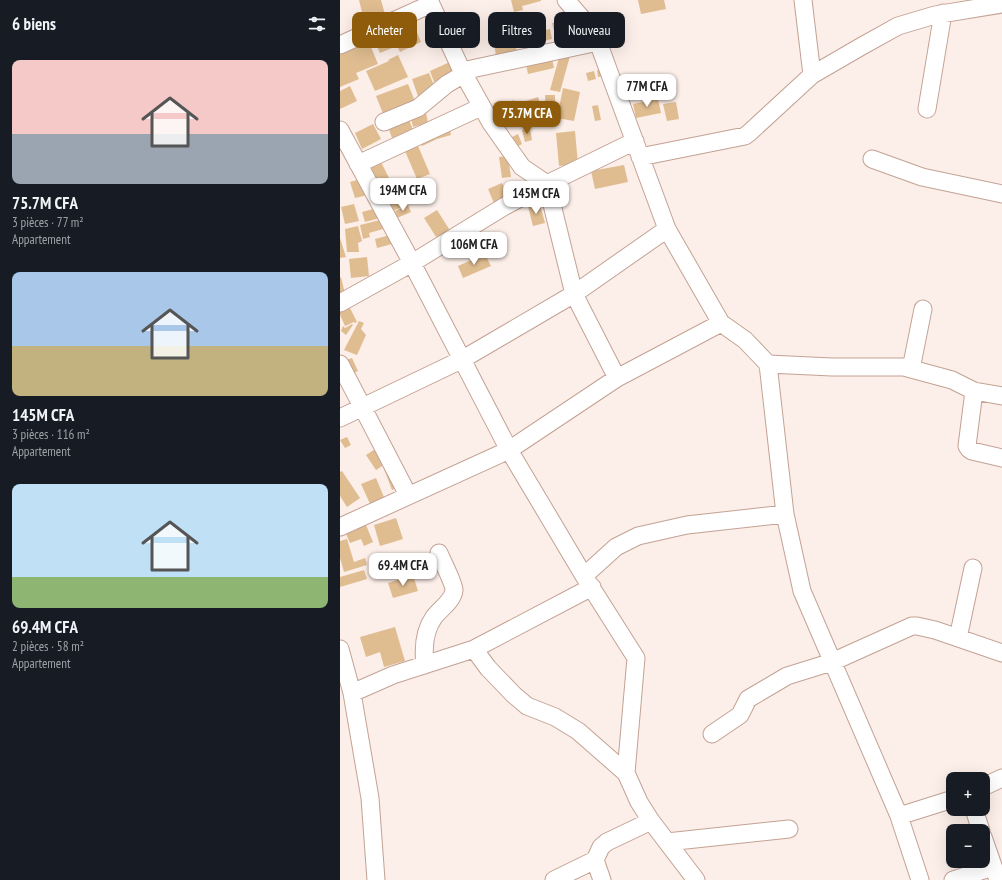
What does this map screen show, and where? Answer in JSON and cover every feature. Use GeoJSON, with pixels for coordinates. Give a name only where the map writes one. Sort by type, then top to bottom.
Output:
{"type":"FeatureCollection","features":[{"type":"Feature","properties":{"kind":"street"},"geometry":{"type":"LineString","coordinates":[[566,0],[576,12]]}},
{"type":"Feature","properties":{"kind":"street"},"geometry":{"type":"LineString","coordinates":[[803,0],[812,75]]}},
{"type":"Feature","properties":{"kind":"street"},"geometry":{"type":"LineString","coordinates":[[340,45],[430,2],[463,73],[491,123],[522,167],[547,184],[574,294],[617,378]]}},
{"type":"Feature","properties":{"kind":"street"},"geometry":{"type":"LineString","coordinates":[[640,157],[745,136],[749,134],[812,75],[898,26],[943,13],[1002,4]]}},
{"type":"Feature","properties":{"kind":"street"},"geometry":{"type":"LineString","coordinates":[[927,109],[943,13]]}},
{"type":"Feature","properties":{"kind":"street"},"geometry":{"type":"LineString","coordinates":[[384,122],[418,108],[463,73],[572,48]]}},
{"type":"Feature","properties":{"kind":"street"},"geometry":{"type":"LineString","coordinates":[[600,48],[667,229],[721,323],[745,340],[768,364],[785,514],[802,590],[899,816],[920,880]]}},
{"type":"Feature","properties":{"kind":"street"},"geometry":{"type":"LineString","coordinates":[[358,164],[481,107]]}},
{"type":"Feature","properties":{"kind":"street"},"geometry":{"type":"LineString","coordinates":[[340,130],[463,359],[509,450],[636,658],[626,773]]}},
{"type":"Feature","properties":{"kind":"street"},"geometry":{"type":"LineString","coordinates":[[340,303],[412,263],[505,206],[635,141]]}},
{"type":"Feature","properties":{"kind":"street"},"geometry":{"type":"LineString","coordinates":[[872,159],[922,177],[1002,194]]}},
{"type":"Feature","properties":{"kind":"street"},"geometry":{"type":"LineString","coordinates":[[340,418],[463,359],[574,294],[667,229]]}},
{"type":"Feature","properties":{"kind":"street"},"geometry":{"type":"LineString","coordinates":[[911,369],[923,309]]}},
{"type":"Feature","properties":{"kind":"street"},"geometry":{"type":"LineString","coordinates":[[340,527],[509,450],[617,378],[721,323]]}},
{"type":"Feature","properties":{"kind":"street"},"geometry":{"type":"LineString","coordinates":[[340,364],[408,495]]}},
{"type":"Feature","properties":{"kind":"street"},"geometry":{"type":"LineString","coordinates":[[768,364],[832,367],[904,367],[952,380],[974,391],[1002,396]]}},
{"type":"Feature","properties":{"kind":"street"},"geometry":{"type":"LineString","coordinates":[[974,391],[967,446],[972,451],[1002,458]]}},
{"type":"Feature","properties":{"kind":"street"},"geometry":{"type":"LineString","coordinates":[[352,693],[393,676],[474,649],[588,581],[616,547],[638,536],[687,525],[785,514]]}},
{"type":"Feature","properties":{"kind":"street"},"geometry":{"type":"LineString","coordinates":[[426,665],[424,650],[429,626],[453,595],[454,588],[438,553]]}},
{"type":"Feature","properties":{"kind":"street"},"geometry":{"type":"LineString","coordinates":[[958,638],[973,568]]}},
{"type":"Feature","properties":{"kind":"street"},"geometry":{"type":"LineString","coordinates":[[712,734],[740,715],[748,699],[787,676],[832,662],[912,626],[935,630],[1002,653]]}},
{"type":"Feature","properties":{"kind":"street"},"geometry":{"type":"LineString","coordinates":[[340,649],[352,693],[370,798],[376,880]]}},
{"type":"Feature","properties":{"kind":"street"},"geometry":{"type":"LineString","coordinates":[[474,649],[488,668],[527,706],[554,717],[578,731],[626,773],[639,802],[651,821],[696,880]]}},
{"type":"Feature","properties":{"kind":"street"},"geometry":{"type":"LineString","coordinates":[[990,784],[1002,778]]}},
{"type":"Feature","properties":{"kind":"street"},"geometry":{"type":"LineString","coordinates":[[899,816],[946,801]]}},
{"type":"Feature","properties":{"kind":"street"},"geometry":{"type":"LineString","coordinates":[[554,880],[595,860],[601,847],[607,842],[651,821]]}},
{"type":"Feature","properties":{"kind":"street"},"geometry":{"type":"LineString","coordinates":[[666,842],[789,829]]}},
{"type":"Feature","properties":{"kind":"street"},"geometry":{"type":"LineString","coordinates":[[952,880],[996,864],[990,852]]}},
{"type":"Feature","properties":{"kind":"street"},"geometry":{"type":"LineString","coordinates":[[595,860],[602,880]]}},
{"type":"Feature","properties":{"kind":"building"},"geometry":{"type":"Polygon","coordinates":[[[359,0],[381,0],[384,12],[362,12],[359,0]]]}},
{"type":"Feature","properties":{"kind":"building"},"geometry":{"type":"Polygon","coordinates":[[[511,0],[541,0],[522,6],[523,10],[514,12],[511,0]]]}},
{"type":"Feature","properties":{"kind":"building"},"geometry":{"type":"Polygon","coordinates":[[[638,0],[664,0],[666,9],[641,14],[638,0]]]}},
{"type":"Feature","properties":{"kind":"building"},"geometry":{"type":"Polygon","coordinates":[[[550,29],[552,39],[546,40],[546,30],[550,29]]]}},
{"type":"Feature","properties":{"kind":"building"},"geometry":{"type":"Polygon","coordinates":[[[417,32],[421,42],[417,44],[417,32]]]}},
{"type":"Feature","properties":{"kind":"building"},"geometry":{"type":"Polygon","coordinates":[[[354,48],[371,48],[378,64],[356,73],[359,79],[340,87],[340,54],[354,48]]]}},
{"type":"Feature","properties":{"kind":"building"},"geometry":{"type":"Polygon","coordinates":[[[378,48],[392,48],[380,53],[378,48]]]}},
{"type":"Feature","properties":{"kind":"building"},"geometry":{"type":"Polygon","coordinates":[[[398,48],[408,48],[400,52],[398,48]]]}},
{"type":"Feature","properties":{"kind":"building"},"geometry":{"type":"Polygon","coordinates":[[[495,48],[516,48],[517,56],[496,59],[495,48]]]}},
{"type":"Feature","properties":{"kind":"building"},"geometry":{"type":"Polygon","coordinates":[[[551,53],[554,68],[528,74],[525,59],[551,53]]]}},
{"type":"Feature","properties":{"kind":"building"},"geometry":{"type":"Polygon","coordinates":[[[560,54],[570,56],[560,92],[550,90],[560,54]]]}},
{"type":"Feature","properties":{"kind":"building"},"geometry":{"type":"Polygon","coordinates":[[[398,55],[408,77],[375,91],[366,71],[389,61],[388,60],[398,55]]]}},
{"type":"Feature","properties":{"kind":"building"},"geometry":{"type":"Polygon","coordinates":[[[452,61],[457,72],[434,82],[430,71],[452,61]]]}},
{"type":"Feature","properties":{"kind":"building"},"geometry":{"type":"Polygon","coordinates":[[[603,68],[605,76],[598,77],[597,70],[603,68]]]}},
{"type":"Feature","properties":{"kind":"building"},"geometry":{"type":"Polygon","coordinates":[[[594,71],[596,79],[588,81],[586,73],[594,71]]]}},
{"type":"Feature","properties":{"kind":"building"},"geometry":{"type":"Polygon","coordinates":[[[429,73],[435,88],[419,99],[412,79],[429,73]]]}},
{"type":"Feature","properties":{"kind":"building"},"geometry":{"type":"Polygon","coordinates":[[[408,84],[416,104],[384,116],[376,96],[408,84]]]}},
{"type":"Feature","properties":{"kind":"building"},"geometry":{"type":"Polygon","coordinates":[[[350,86],[357,101],[340,109],[340,91],[350,86]]]}},
{"type":"Feature","properties":{"kind":"building"},"geometry":{"type":"Polygon","coordinates":[[[563,88],[580,92],[574,121],[557,118],[563,88]]]}},
{"type":"Feature","properties":{"kind":"building"},"geometry":{"type":"Polygon","coordinates":[[[545,95],[555,95],[555,112],[546,112],[545,95]]]}},
{"type":"Feature","properties":{"kind":"building"},"geometry":{"type":"Polygon","coordinates":[[[538,97],[543,112],[528,117],[523,102],[538,97]]]}},
{"type":"Feature","properties":{"kind":"building"},"geometry":{"type":"Polygon","coordinates":[[[658,99],[661,113],[636,118],[633,104],[658,99]]]}},
{"type":"Feature","properties":{"kind":"building"},"geometry":{"type":"Polygon","coordinates":[[[514,100],[520,115],[501,124],[495,109],[514,100]]]}},
{"type":"Feature","properties":{"kind":"building"},"geometry":{"type":"Polygon","coordinates":[[[676,102],[679,119],[667,121],[663,104],[676,102]]]}},
{"type":"Feature","properties":{"kind":"building"},"geometry":{"type":"Polygon","coordinates":[[[598,105],[601,120],[595,121],[592,106],[598,105]]]}},
{"type":"Feature","properties":{"kind":"building"},"geometry":{"type":"Polygon","coordinates":[[[426,113],[428,123],[413,127],[411,117],[426,113]]]}},
{"type":"Feature","properties":{"kind":"building"},"geometry":{"type":"Polygon","coordinates":[[[543,114],[545,122],[536,124],[534,116],[543,114]]]}},
{"type":"Feature","properties":{"kind":"building"},"geometry":{"type":"Polygon","coordinates":[[[408,117],[413,130],[392,138],[387,124],[408,117]]]}},
{"type":"Feature","properties":{"kind":"building"},"geometry":{"type":"Polygon","coordinates":[[[373,124],[381,139],[362,149],[355,133],[373,124]]]}},
{"type":"Feature","properties":{"kind":"building"},"geometry":{"type":"Polygon","coordinates":[[[449,126],[451,135],[437,139],[435,130],[449,126]]]}},
{"type":"Feature","properties":{"kind":"building"},"geometry":{"type":"Polygon","coordinates":[[[530,129],[532,140],[525,142],[522,130],[530,129]]]}},
{"type":"Feature","properties":{"kind":"building"},"geometry":{"type":"Polygon","coordinates":[[[433,131],[437,139],[422,146],[418,137],[433,131]]]}},
{"type":"Feature","properties":{"kind":"building"},"geometry":{"type":"Polygon","coordinates":[[[575,131],[578,164],[559,166],[556,133],[575,131]]]}},
{"type":"Feature","properties":{"kind":"building"},"geometry":{"type":"Polygon","coordinates":[[[518,134],[522,144],[515,148],[510,138],[518,134]]]}},
{"type":"Feature","properties":{"kind":"building"},"geometry":{"type":"Polygon","coordinates":[[[418,146],[430,174],[417,179],[405,151],[418,146]]]}},
{"type":"Feature","properties":{"kind":"building"},"geometry":{"type":"Polygon","coordinates":[[[508,156],[511,177],[502,178],[499,157],[508,156]]]}},
{"type":"Feature","properties":{"kind":"building"},"geometry":{"type":"Polygon","coordinates":[[[380,160],[391,182],[380,188],[369,166],[380,160]]]}},
{"type":"Feature","properties":{"kind":"building"},"geometry":{"type":"Polygon","coordinates":[[[624,165],[628,182],[595,189],[591,171],[624,165]]]}},
{"type":"Feature","properties":{"kind":"building"},"geometry":{"type":"Polygon","coordinates":[[[364,178],[368,195],[355,198],[350,182],[364,178]]]}},
{"type":"Feature","properties":{"kind":"building"},"geometry":{"type":"Polygon","coordinates":[[[394,182],[405,206],[390,212],[380,188],[394,182]]]}},
{"type":"Feature","properties":{"kind":"building"},"geometry":{"type":"Polygon","coordinates":[[[502,183],[509,197],[494,203],[488,189],[502,183]]]}},
{"type":"Feature","properties":{"kind":"building"},"geometry":{"type":"Polygon","coordinates":[[[354,204],[359,221],[345,224],[341,207],[354,204]]]}},
{"type":"Feature","properties":{"kind":"building"},"geometry":{"type":"Polygon","coordinates":[[[540,204],[545,223],[533,226],[528,207],[540,204]]]}},
{"type":"Feature","properties":{"kind":"building"},"geometry":{"type":"Polygon","coordinates":[[[408,205],[411,212],[397,218],[395,211],[408,205]]]}},
{"type":"Feature","properties":{"kind":"building"},"geometry":{"type":"Polygon","coordinates":[[[377,208],[380,218],[365,222],[362,212],[377,208]]]}},
{"type":"Feature","properties":{"kind":"building"},"geometry":{"type":"Polygon","coordinates":[[[437,210],[451,232],[438,240],[424,218],[437,210]]]}},
{"type":"Feature","properties":{"kind":"building"},"geometry":{"type":"Polygon","coordinates":[[[380,220],[383,229],[369,233],[370,237],[363,239],[360,225],[380,220]]]}},
{"type":"Feature","properties":{"kind":"building"},"geometry":{"type":"Polygon","coordinates":[[[358,226],[362,241],[358,243],[359,252],[347,252],[345,229],[358,226]]]}},
{"type":"Feature","properties":{"kind":"building"},"geometry":{"type":"Polygon","coordinates":[[[390,235],[392,244],[377,248],[375,239],[390,235]]]}},
{"type":"Feature","properties":{"kind":"building"},"geometry":{"type":"Polygon","coordinates":[[[340,238],[346,257],[340,258],[340,238]]]}},
{"type":"Feature","properties":{"kind":"building"},"geometry":{"type":"Polygon","coordinates":[[[485,254],[491,266],[463,278],[458,266],[485,254]]]}},
{"type":"Feature","properties":{"kind":"building"},"geometry":{"type":"Polygon","coordinates":[[[367,257],[369,276],[351,278],[349,259],[367,257]]]}},
{"type":"Feature","properties":{"kind":"building"},"geometry":{"type":"Polygon","coordinates":[[[341,277],[346,298],[340,299],[340,278],[341,277]]]}},
{"type":"Feature","properties":{"kind":"building"},"geometry":{"type":"Polygon","coordinates":[[[348,304],[357,322],[345,326],[340,315],[340,308],[348,304]]]}},
{"type":"Feature","properties":{"kind":"building"},"geometry":{"type":"Polygon","coordinates":[[[359,321],[364,323],[361,329],[366,335],[357,355],[344,350],[359,321]]]}},
{"type":"Feature","properties":{"kind":"building"},"geometry":{"type":"Polygon","coordinates":[[[352,324],[353,325],[346,335],[341,331],[343,326],[345,328],[352,324]]]}},
{"type":"Feature","properties":{"kind":"building"},"geometry":{"type":"Polygon","coordinates":[[[352,358],[358,371],[350,375],[344,361],[352,358]]]}},
{"type":"Feature","properties":{"kind":"building"},"geometry":{"type":"Polygon","coordinates":[[[347,437],[351,445],[345,448],[340,440],[347,437]]]}},
{"type":"Feature","properties":{"kind":"building"},"geometry":{"type":"Polygon","coordinates":[[[380,446],[390,461],[376,470],[366,455],[380,446]]]}},
{"type":"Feature","properties":{"kind":"building"},"geometry":{"type":"Polygon","coordinates":[[[391,466],[400,487],[392,490],[384,469],[391,466]]]}},
{"type":"Feature","properties":{"kind":"building"},"geometry":{"type":"Polygon","coordinates":[[[342,471],[360,498],[347,507],[340,496],[340,472],[342,471]]]}},
{"type":"Feature","properties":{"kind":"building"},"geometry":{"type":"Polygon","coordinates":[[[376,478],[386,502],[372,508],[361,484],[376,478]]]}},
{"type":"Feature","properties":{"kind":"building"},"geometry":{"type":"Polygon","coordinates":[[[396,518],[403,539],[380,546],[374,525],[396,518]]]}},
{"type":"Feature","properties":{"kind":"building"},"geometry":{"type":"Polygon","coordinates":[[[366,525],[373,542],[364,546],[361,539],[350,543],[346,534],[366,525]]]}},
{"type":"Feature","properties":{"kind":"building"},"geometry":{"type":"Polygon","coordinates":[[[347,539],[354,562],[365,558],[367,565],[344,572],[340,558],[340,541],[347,539]]]}},
{"type":"Feature","properties":{"kind":"building"},"geometry":{"type":"Polygon","coordinates":[[[364,570],[367,579],[340,587],[340,577],[364,570]]]}},
{"type":"Feature","properties":{"kind":"building"},"geometry":{"type":"Polygon","coordinates":[[[413,575],[418,591],[393,598],[388,583],[413,575]]]}},
{"type":"Feature","properties":{"kind":"building"},"geometry":{"type":"Polygon","coordinates":[[[395,627],[405,661],[384,667],[380,652],[366,657],[360,637],[395,627]]]}}]}
